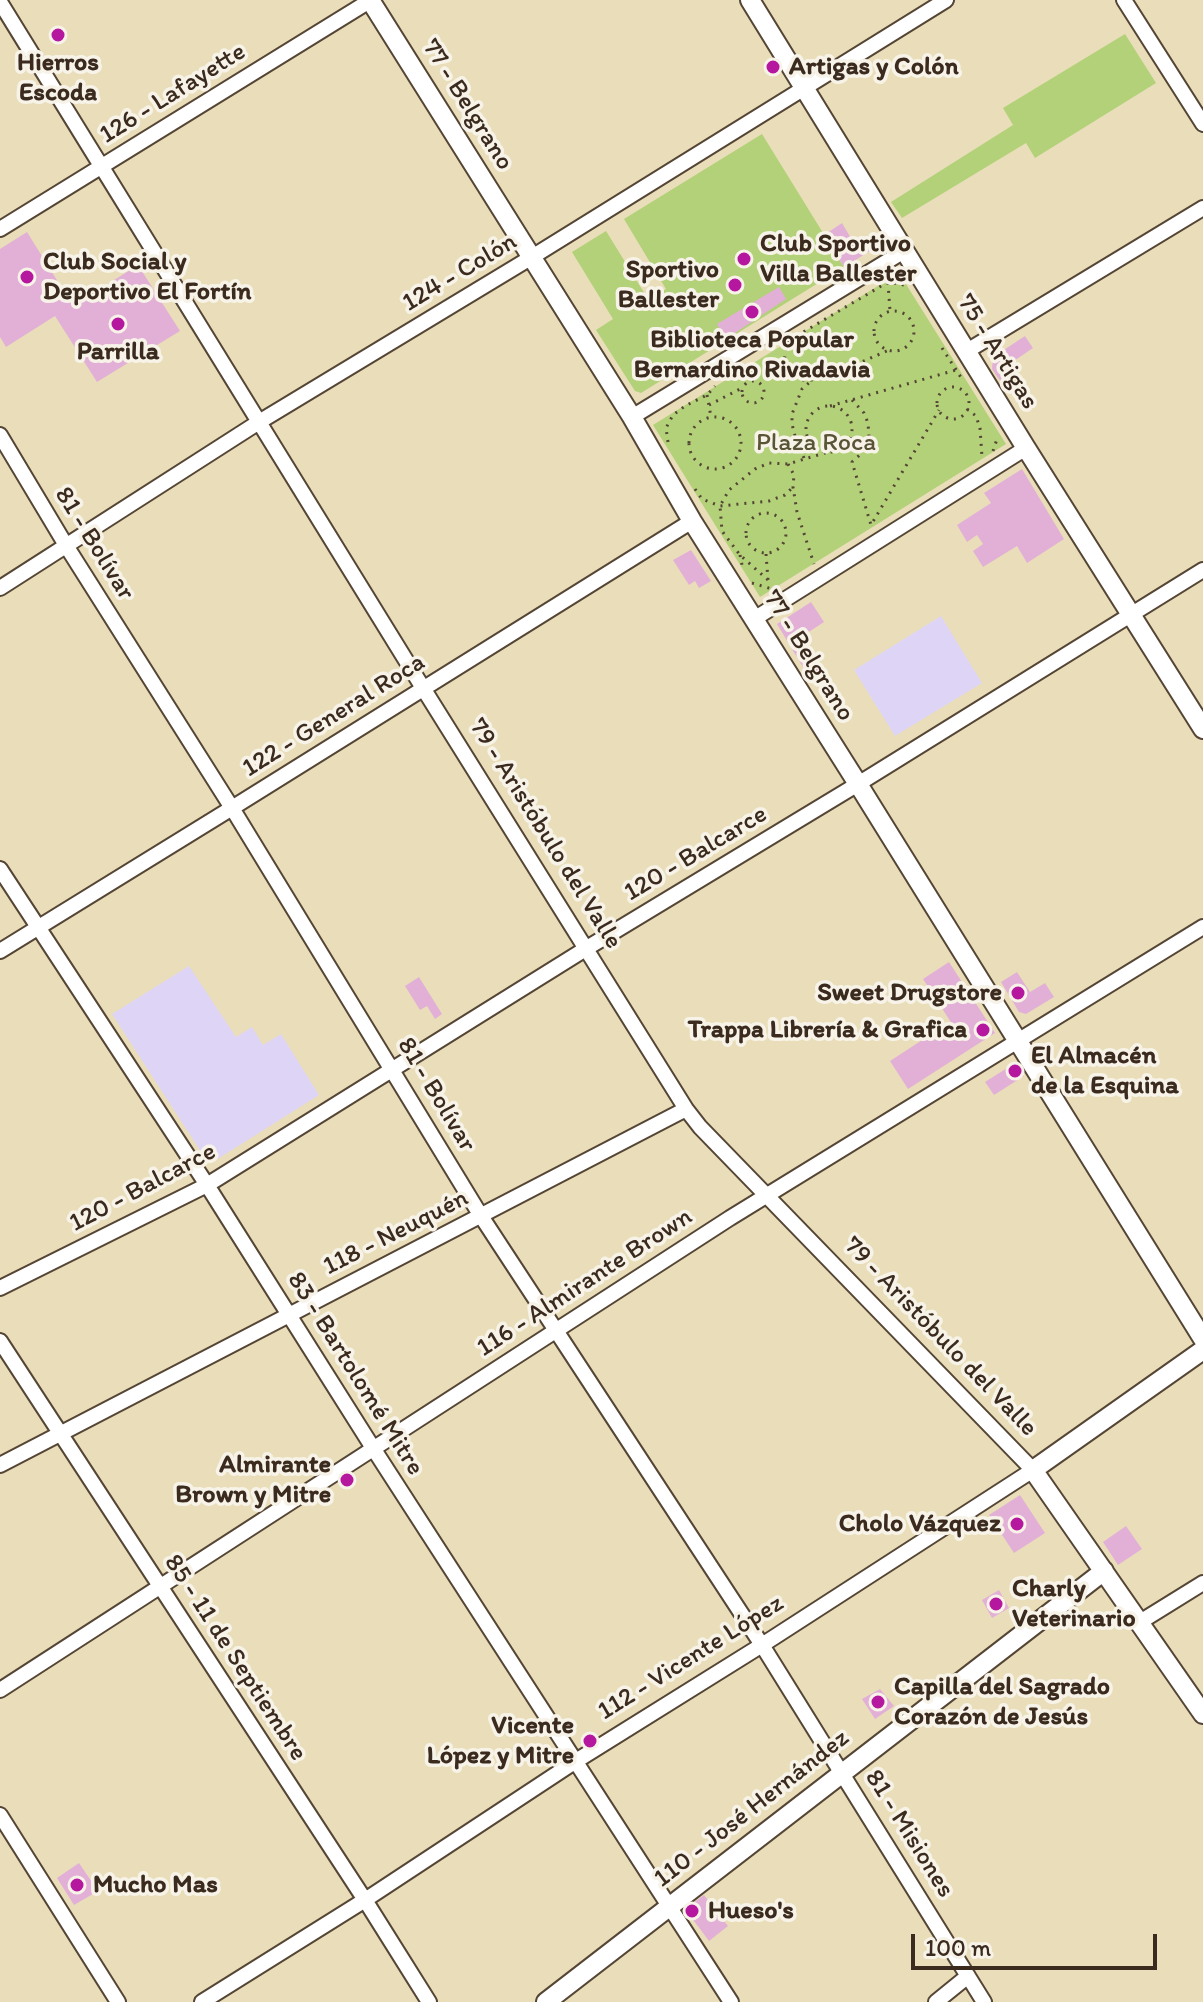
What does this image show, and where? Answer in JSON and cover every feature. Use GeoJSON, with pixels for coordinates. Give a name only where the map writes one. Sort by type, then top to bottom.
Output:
{"type":"FeatureCollection","features":[{"type":"Feature","properties":{"kind":"street","name":"126 - Lafayette"},"geometry":{"type":"LineString","coordinates":[[0,229],[370,0]]}},
{"type":"Feature","properties":{"kind":"street","name":"77 - Belgrano"},"geometry":{"type":"LineString","coordinates":[[370,0],[1203,1339]]}},
{"type":"Feature","properties":{"kind":"street","name":"75 - Artigas"},"geometry":{"type":"LineString","coordinates":[[750,0],[1203,729]]}},
{"type":"Feature","properties":{"kind":"street","name":"124 - Colón"},"geometry":{"type":"LineString","coordinates":[[0,588],[259,422],[946,0]]}},
{"type":"Feature","properties":{"kind":"street"},"geometry":{"type":"LineString","coordinates":[[1124,0],[1203,124]]}},
{"type":"Feature","properties":{"kind":"street","name":"79 - Aristóbulo del Valle"},"geometry":{"type":"LineString","coordinates":[[0,2],[686,1109],[767,1197],[1033,1470],[1203,1714]]}},
{"type":"Feature","properties":{"kind":"street"},"geometry":{"type":"LineString","coordinates":[[967,351],[1203,208]]}},
{"type":"Feature","properties":{"kind":"street"},"geometry":{"type":"LineString","coordinates":[[632,417],[904,251]]}},
{"type":"Feature","properties":{"kind":"street","name":"81 - Bolívar"},"geometry":{"type":"LineString","coordinates":[[0,435],[481,1216],[843,1772]]}},
{"type":"Feature","properties":{"kind":"street"},"geometry":{"type":"LineString","coordinates":[[754,619],[1026,448]]}},
{"type":"Feature","properties":{"kind":"street","name":"122 - General Roca"},"geometry":{"type":"LineString","coordinates":[[0,951],[692,521]]}},
{"type":"Feature","properties":{"kind":"street","name":"120 - Balcarce"},"geometry":{"type":"LineString","coordinates":[[0,1288],[207,1185],[1203,570]]}},
{"type":"Feature","properties":{"kind":"street","name":"83 - Bartolomé Mitre"},"geometry":{"type":"LineString","coordinates":[[0,869],[207,1185],[731,2002]]}},
{"type":"Feature","properties":{"kind":"street","name":"116 - Almirante Brown"},"geometry":{"type":"LineString","coordinates":[[0,1690],[730,1218],[1203,927]]}},
{"type":"Feature","properties":{"kind":"street","name":"118 - Neuquén"},"geometry":{"type":"LineString","coordinates":[[0,1465],[686,1109]]}},
{"type":"Feature","properties":{"kind":"street","name":"85 - 11 de Septiembre"},"geometry":{"type":"LineString","coordinates":[[0,1341],[429,2002]]}},
{"type":"Feature","properties":{"kind":"street","name":"112 - Vicente López"},"geometry":{"type":"LineString","coordinates":[[202,2002],[1033,1470],[1203,1350]]}},
{"type":"Feature","properties":{"kind":"street","name":"110 - José Hernández"},"geometry":{"type":"LineString","coordinates":[[546,2002],[1104,1571]]}},
{"type":"Feature","properties":{"kind":"street"},"geometry":{"type":"LineString","coordinates":[[1140,1622],[1203,1583]]}},
{"type":"Feature","properties":{"kind":"street","name":"81 - Misiones"},"geometry":{"type":"LineString","coordinates":[[843,1772],[984,2002]]}},
{"type":"Feature","properties":{"kind":"street"},"geometry":{"type":"LineString","coordinates":[[0,1815],[118,2002]]}},
{"type":"Feature","properties":{"kind":"street"},"geometry":{"type":"LineString","coordinates":[[936,2002],[968,1976]]}},
{"type":"Feature","properties":{"kind":"path"},"geometry":{"type":"LineString","coordinates":[[888,282],[890,311]]}},
{"type":"Feature","properties":{"kind":"path"},"geometry":{"type":"LineString","coordinates":[[777,348],[888,282],[904,285],[912,297]]}},
{"type":"Feature","properties":{"kind":"path"},"geometry":{"type":"LineString","coordinates":[[789,341],[784,360],[790,373],[803,380],[812,380],[889,350],[902,350],[914,335],[909,316],[903,313],[890,311],[879,317],[874,330],[878,342],[889,350]]}},
{"type":"Feature","properties":{"kind":"path"},"geometry":{"type":"LineString","coordinates":[[941,346],[973,397]]}},
{"type":"Feature","properties":{"kind":"path"},"geometry":{"type":"LineString","coordinates":[[735,373],[744,368],[749,383]]}},
{"type":"Feature","properties":{"kind":"path"},"geometry":{"type":"LineString","coordinates":[[828,452],[815,446],[807,434],[813,413],[956,370]]}},
{"type":"Feature","properties":{"kind":"path"},"geometry":{"type":"LineString","coordinates":[[804,458],[796,440],[792,414],[802,389],[812,380]]}},
{"type":"Feature","properties":{"kind":"path"},"geometry":{"type":"LineString","coordinates":[[709,405],[749,383],[760,384],[764,389],[759,402],[746,400],[744,387]]}},
{"type":"Feature","properties":{"kind":"path"},"geometry":{"type":"LineString","coordinates":[[669,452],[666,428],[673,415],[707,395],[716,384]]}},
{"type":"Feature","properties":{"kind":"path"},"geometry":{"type":"LineString","coordinates":[[957,388],[966,394],[967,409],[960,417],[950,419],[939,410],[937,400],[942,391],[957,388]]}},
{"type":"Feature","properties":{"kind":"path"},"geometry":{"type":"LineString","coordinates":[[707,395],[711,417]]}},
{"type":"Feature","properties":{"kind":"path"},"geometry":{"type":"LineString","coordinates":[[852,400],[864,413],[868,423],[869,436],[864,451],[852,462],[871,525],[939,410]]}},
{"type":"Feature","properties":{"kind":"path"},"geometry":{"type":"LineString","coordinates":[[766,554],[768,580],[740,555],[722,531],[720,506],[729,490],[755,469],[769,463],[788,464],[836,451],[848,443],[852,429],[847,415],[841,410],[826,407]]}},
{"type":"Feature","properties":{"kind":"path"},"geometry":{"type":"LineString","coordinates":[[967,409],[976,416],[980,428],[983,463]]}},
{"type":"Feature","properties":{"kind":"path"},"geometry":{"type":"LineString","coordinates":[[711,417],[728,420],[740,434],[742,443],[736,460],[720,469],[704,467],[692,456],[690,448],[696,425],[711,417]]}},
{"type":"Feature","properties":{"kind":"path"},"geometry":{"type":"LineString","coordinates":[[989,460],[998,437]]}},
{"type":"Feature","properties":{"kind":"path"},"geometry":{"type":"LineString","coordinates":[[788,464],[794,475],[797,512],[815,568]]}},
{"type":"Feature","properties":{"kind":"path"},"geometry":{"type":"LineString","coordinates":[[695,489],[702,499],[720,506],[769,501],[785,495],[793,487]]}},
{"type":"Feature","properties":{"kind":"path"},"geometry":{"type":"LineString","coordinates":[[760,513],[773,514],[786,530],[784,543],[766,554],[754,550],[746,539],[746,527],[760,513]]}},
{"type":"Feature","properties":{"kind":"path"},"geometry":{"type":"LineString","coordinates":[[740,555],[742,568]]}},
{"type":"Feature","properties":{"kind":"path"},"geometry":{"type":"LineString","coordinates":[[744,580],[777,590]]}},
{"type":"Feature","properties":{"kind":"shaded area"},"geometry":{"type":"Polygon","coordinates":[[[941,616],[982,683],[895,736],[854,670],[941,616]]]}},
{"type":"Feature","properties":{"kind":"shaded area"},"geometry":{"type":"Polygon","coordinates":[[[189,966],[236,1037],[252,1027],[263,1045],[281,1034],[319,1095],[216,1160],[205,1158],[112,1014],[189,966]]]}},
{"type":"Feature","properties":{"kind":"green space"},"geometry":{"type":"Polygon","coordinates":[[[1125,34],[1156,83],[1035,158],[1026,143],[902,218],[891,202],[1013,125],[1003,108],[1125,34]]]}},
{"type":"Feature","properties":{"kind":"green space","name":"Club Sportivo Villa Ballester"},"geometry":{"type":"Polygon","coordinates":[[[762,134],[844,267],[641,393],[635,391],[596,330],[613,319],[572,252],[606,231],[648,299],[666,289],[624,219],[762,134]]]}},
{"type":"Feature","properties":{"kind":"green space","name":"Plaza Roca"},"geometry":{"type":"Polygon","coordinates":[[[899,273],[1006,444],[760,597],[653,425],[899,273]]]}},
{"type":"Feature","properties":{"kind":"building"},"geometry":{"type":"Polygon","coordinates":[[[842,223],[855,245],[873,234],[877,240],[875,248],[844,267],[824,235],[842,223]]]}},
{"type":"Feature","properties":{"kind":"building","name":"Parrilla"},"geometry":{"type":"Polygon","coordinates":[[[27,232],[73,306],[138,265],[180,331],[97,382],[55,316],[6,347],[0,337],[0,249],[27,232]]]}},
{"type":"Feature","properties":{"kind":"building","name":"Biblioteca Popular Bernardino Rivadavia"},"geometry":{"type":"Polygon","coordinates":[[[779,287],[786,299],[726,339],[717,324],[779,287]]]}},
{"type":"Feature","properties":{"kind":"building"},"geometry":{"type":"Polygon","coordinates":[[[1025,336],[1033,348],[1008,365],[1014,374],[1001,382],[992,369],[993,357],[1025,336]]]}},
{"type":"Feature","properties":{"kind":"building"},"geometry":{"type":"Polygon","coordinates":[[[1022,469],[1064,539],[1027,563],[1017,546],[983,567],[973,551],[983,544],[977,535],[967,542],[957,525],[991,503],[984,493],[1022,469]]]}},
{"type":"Feature","properties":{"kind":"building"},"geometry":{"type":"Polygon","coordinates":[[[691,550],[711,581],[699,588],[695,581],[689,585],[673,560],[691,550]]]}},
{"type":"Feature","properties":{"kind":"building"},"geometry":{"type":"Polygon","coordinates":[[[811,602],[824,622],[801,637],[821,669],[809,677],[777,624],[811,602]]]}},
{"type":"Feature","properties":{"kind":"building"},"geometry":{"type":"Polygon","coordinates":[[[949,962],[995,1033],[908,1089],[890,1061],[936,1031],[939,1036],[954,1027],[923,979],[949,962]]]}},
{"type":"Feature","properties":{"kind":"building"},"geometry":{"type":"Polygon","coordinates":[[[1017,972],[1030,992],[1045,983],[1054,997],[1026,1014],[1019,1012],[1001,982],[1017,972]]]}},
{"type":"Feature","properties":{"kind":"building"},"geometry":{"type":"Polygon","coordinates":[[[419,977],[442,1014],[435,1019],[427,1006],[420,1010],[405,986],[419,977]]]}},
{"type":"Feature","properties":{"kind":"building"},"geometry":{"type":"Polygon","coordinates":[[[1015,1063],[1024,1076],[994,1095],[985,1082],[1015,1063]]]}},
{"type":"Feature","properties":{"kind":"building","name":"Cholo Vázquez"},"geometry":{"type":"Polygon","coordinates":[[[1020,1495],[1045,1533],[1014,1553],[989,1515],[1020,1495]]]}},
{"type":"Feature","properties":{"kind":"building"},"geometry":{"type":"Polygon","coordinates":[[[1126,1526],[1142,1549],[1118,1565],[1103,1542],[1126,1526]]]}},
{"type":"Feature","properties":{"kind":"building","name":"Charly Veterinario"},"geometry":{"type":"Polygon","coordinates":[[[999,1590],[1009,1608],[992,1618],[982,1600],[999,1590]]]}},
{"type":"Feature","properties":{"kind":"building","name":"Capilla del Sagrado Corazón de Jesús"},"geometry":{"type":"Polygon","coordinates":[[[880,1689],[894,1706],[875,1719],[862,1699],[880,1689]]]}},
{"type":"Feature","properties":{"kind":"building","name":"Mucho Mas"},"geometry":{"type":"Polygon","coordinates":[[[79,1863],[98,1891],[74,1905],[57,1878],[79,1863]]]}},
{"type":"Feature","properties":{"kind":"building"},"geometry":{"type":"Polygon","coordinates":[[[704,1895],[728,1926],[709,1941],[685,1909],[704,1895]]]}},
{"type":"Feature","properties":{"kind":"place","name":"Hierros Escoda"},"geometry":{"type":"Point","coordinates":[58,35]}},
{"type":"Feature","properties":{"kind":"place","name":"Artigas y Colón"},"geometry":{"type":"Point","coordinates":[773,67]}},
{"type":"Feature","properties":{"kind":"place","name":"Club Sportivo Villa Ballester"},"geometry":{"type":"Point","coordinates":[744,259]}},
{"type":"Feature","properties":{"kind":"place","name":"Club Social y Deportivo El Fortín"},"geometry":{"type":"Point","coordinates":[27,277]}},
{"type":"Feature","properties":{"kind":"place","name":"Sportivo Ballester"},"geometry":{"type":"Point","coordinates":[735,285]}},
{"type":"Feature","properties":{"kind":"place","name":"Biblioteca Popular Bernardino Rivadavia"},"geometry":{"type":"Point","coordinates":[752,312]}},
{"type":"Feature","properties":{"kind":"place","name":"Parrilla"},"geometry":{"type":"Point","coordinates":[118,324]}},
{"type":"Feature","properties":{"kind":"place","name":"Sweet Drugstore"},"geometry":{"type":"Point","coordinates":[1018,993]}},
{"type":"Feature","properties":{"kind":"place","name":"Trappa Librería & Grafica"},"geometry":{"type":"Point","coordinates":[983,1030]}},
{"type":"Feature","properties":{"kind":"place","name":"El Almacén de la Esquina"},"geometry":{"type":"Point","coordinates":[1015,1071]}},
{"type":"Feature","properties":{"kind":"place","name":"Almirante Brown y Mitre"},"geometry":{"type":"Point","coordinates":[347,1480]}},
{"type":"Feature","properties":{"kind":"place","name":"Cholo Vázquez"},"geometry":{"type":"Point","coordinates":[1017,1524]}},
{"type":"Feature","properties":{"kind":"place","name":"Charly Veterinario"},"geometry":{"type":"Point","coordinates":[996,1604]}},
{"type":"Feature","properties":{"kind":"place","name":"Capilla del Sagrado Corazón de Jesús"},"geometry":{"type":"Point","coordinates":[878,1702]}},
{"type":"Feature","properties":{"kind":"place","name":"Vicente López y Mitre"},"geometry":{"type":"Point","coordinates":[590,1741]}},
{"type":"Feature","properties":{"kind":"place","name":"Mucho Mas"},"geometry":{"type":"Point","coordinates":[77,1885]}},
{"type":"Feature","properties":{"kind":"place","name":"Hueso's"},"geometry":{"type":"Point","coordinates":[692,1911]}}]}
